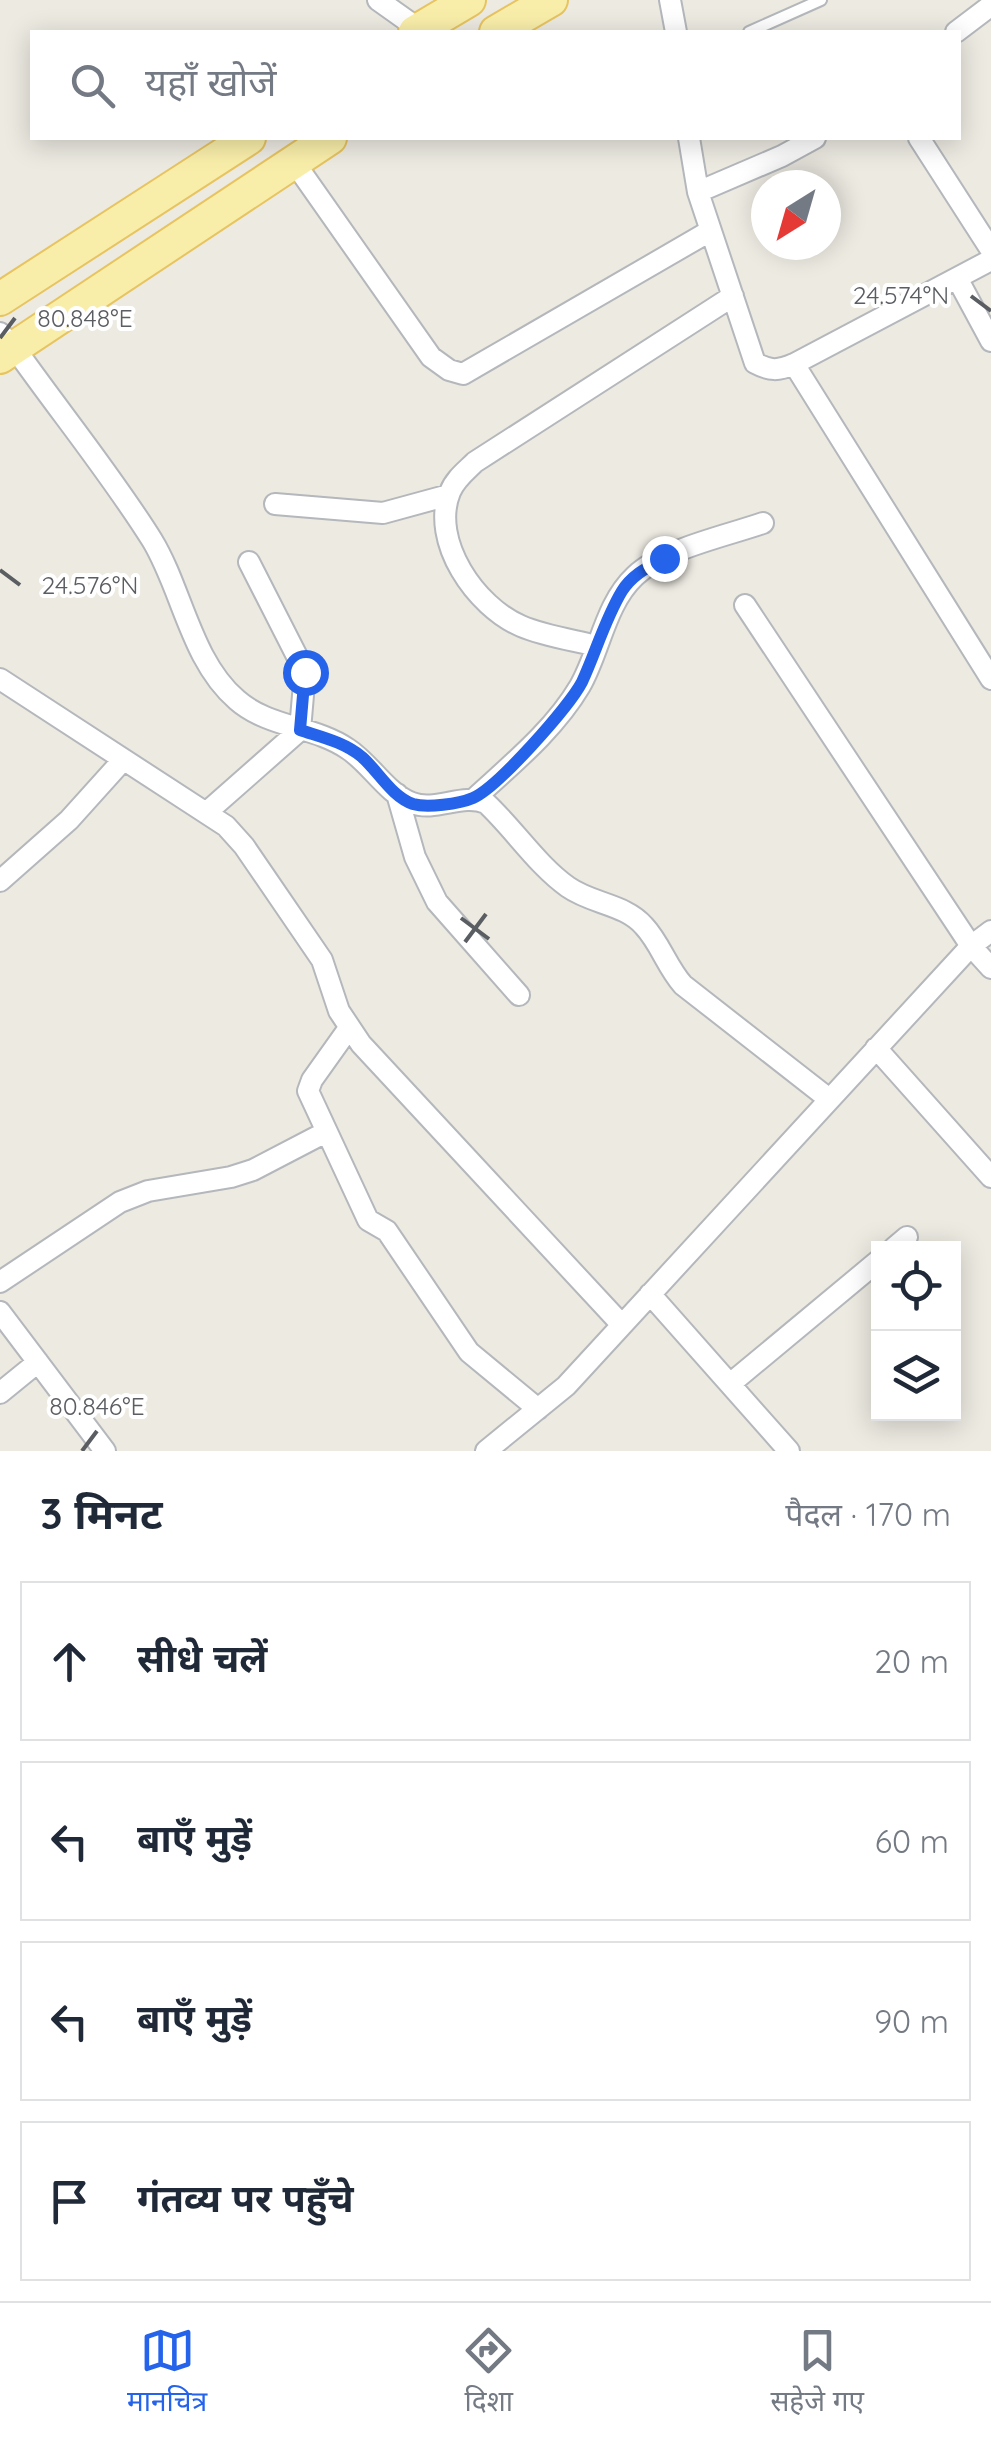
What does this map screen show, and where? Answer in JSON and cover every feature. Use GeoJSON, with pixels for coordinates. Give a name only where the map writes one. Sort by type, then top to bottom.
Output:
{"type":"FeatureCollection","features":[{"type":"Feature","properties":{"kind":"main road"},"geometry":{"type":"LineString","coordinates":[[423,30],[469,0]]}},
{"type":"Feature","properties":{"kind":"main road"},"geometry":{"type":"LineString","coordinates":[[499,30],[551,0]]}},
{"type":"Feature","properties":{"kind":"main road"},"geometry":{"type":"LineString","coordinates":[[0,299],[246,140]]}},
{"type":"Feature","properties":{"kind":"main road"},"geometry":{"type":"LineString","coordinates":[[5,346],[327,140]]}},
{"type":"Feature","properties":{"kind":"street"},"geometry":{"type":"LineString","coordinates":[[378,0],[417,30]]}},
{"type":"Feature","properties":{"kind":"street"},"geometry":{"type":"LineString","coordinates":[[670,0],[676,30]]}},
{"type":"Feature","properties":{"kind":"street"},"geometry":{"type":"LineString","coordinates":[[959,30],[989,7]]}},
{"type":"Feature","properties":{"kind":"street"},"geometry":{"type":"LineString","coordinates":[[690,140],[698,192],[710,231],[756,362],[767,369],[779,370],[794,364],[991,260]]}},
{"type":"Feature","properties":{"kind":"street"},"geometry":{"type":"LineString","coordinates":[[698,192],[811,140]]}},
{"type":"Feature","properties":{"kind":"street"},"geometry":{"type":"LineString","coordinates":[[920,140],[991,250]]}},
{"type":"Feature","properties":{"kind":"street"},"geometry":{"type":"LineString","coordinates":[[294,162],[431,358],[462,374],[710,231]]}},
{"type":"Feature","properties":{"kind":"street"},"geometry":{"type":"LineString","coordinates":[[957,278],[991,341]]}},
{"type":"Feature","properties":{"kind":"street"},"geometry":{"type":"LineString","coordinates":[[598,646],[522,627],[495,611],[472,589],[446,528],[449,495],[455,482],[475,462],[733,296]]}},
{"type":"Feature","properties":{"kind":"street"},"geometry":{"type":"LineString","coordinates":[[5,346],[152,540],[208,660],[237,700],[262,716],[341,744],[412,804],[475,798],[537,741],[580,685],[624,589],[638,573],[664,558],[762,523]]}},
{"type":"Feature","properties":{"kind":"street"},"geometry":{"type":"LineString","coordinates":[[794,364],[991,679]]}},
{"type":"Feature","properties":{"kind":"street"},"geometry":{"type":"LineString","coordinates":[[275,504],[383,513],[449,495]]}},
{"type":"Feature","properties":{"kind":"street"},"geometry":{"type":"LineString","coordinates":[[207,812],[300,730],[305,672],[249,562]]}},
{"type":"Feature","properties":{"kind":"street"},"geometry":{"type":"LineString","coordinates":[[745,605],[971,946],[991,968]]}},
{"type":"Feature","properties":{"kind":"street"},"geometry":{"type":"LineString","coordinates":[[0,679],[207,812],[244,846],[322,960],[339,1011],[349,1028],[622,1325]]}},
{"type":"Feature","properties":{"kind":"street"},"geometry":{"type":"LineString","coordinates":[[0,881],[70,820],[123,760]]}},
{"type":"Feature","properties":{"kind":"street"},"geometry":{"type":"LineString","coordinates":[[398,794],[415,857],[430,889],[519,995]]}},
{"type":"Feature","properties":{"kind":"street"},"geometry":{"type":"LineString","coordinates":[[475,798],[500,816],[559,880],[588,899],[626,912],[643,924],[683,985],[830,1099]]}},
{"type":"Feature","properties":{"kind":"street"},"geometry":{"type":"LineString","coordinates":[[486,1451],[566,1386],[971,946],[991,931]]}},
{"type":"Feature","properties":{"kind":"street"},"geometry":{"type":"LineString","coordinates":[[349,1028],[308,1091],[368,1220],[387,1231],[469,1352],[538,1408]]}},
{"type":"Feature","properties":{"kind":"street"},"geometry":{"type":"LineString","coordinates":[[876,1048],[991,1177]]}},
{"type":"Feature","properties":{"kind":"street"},"geometry":{"type":"LineString","coordinates":[[0,1282],[120,1202],[158,1188],[253,1170],[326,1132]]}},
{"type":"Feature","properties":{"kind":"street"},"geometry":{"type":"LineString","coordinates":[[730,1384],[871,1267]]}},
{"type":"Feature","properties":{"kind":"street"},"geometry":{"type":"LineString","coordinates":[[650,1294],[789,1451]]}},
{"type":"Feature","properties":{"kind":"street"},"geometry":{"type":"LineString","coordinates":[[0,1312],[105,1451]]}},
{"type":"Feature","properties":{"kind":"street"},"geometry":{"type":"LineString","coordinates":[[0,1393],[38,1362]]}},
{"type":"Feature","properties":{"kind":"lane"},"geometry":{"type":"LineString","coordinates":[[754,30],[821,0]]}},
{"type":"Feature","properties":{"kind":"route"},"geometry":{"type":"LineString","coordinates":[[305,672],[300,730],[341,744],[412,804],[434,805],[475,798],[537,741],[564,709],[580,685],[624,589],[638,573],[664,558]]}}]}
